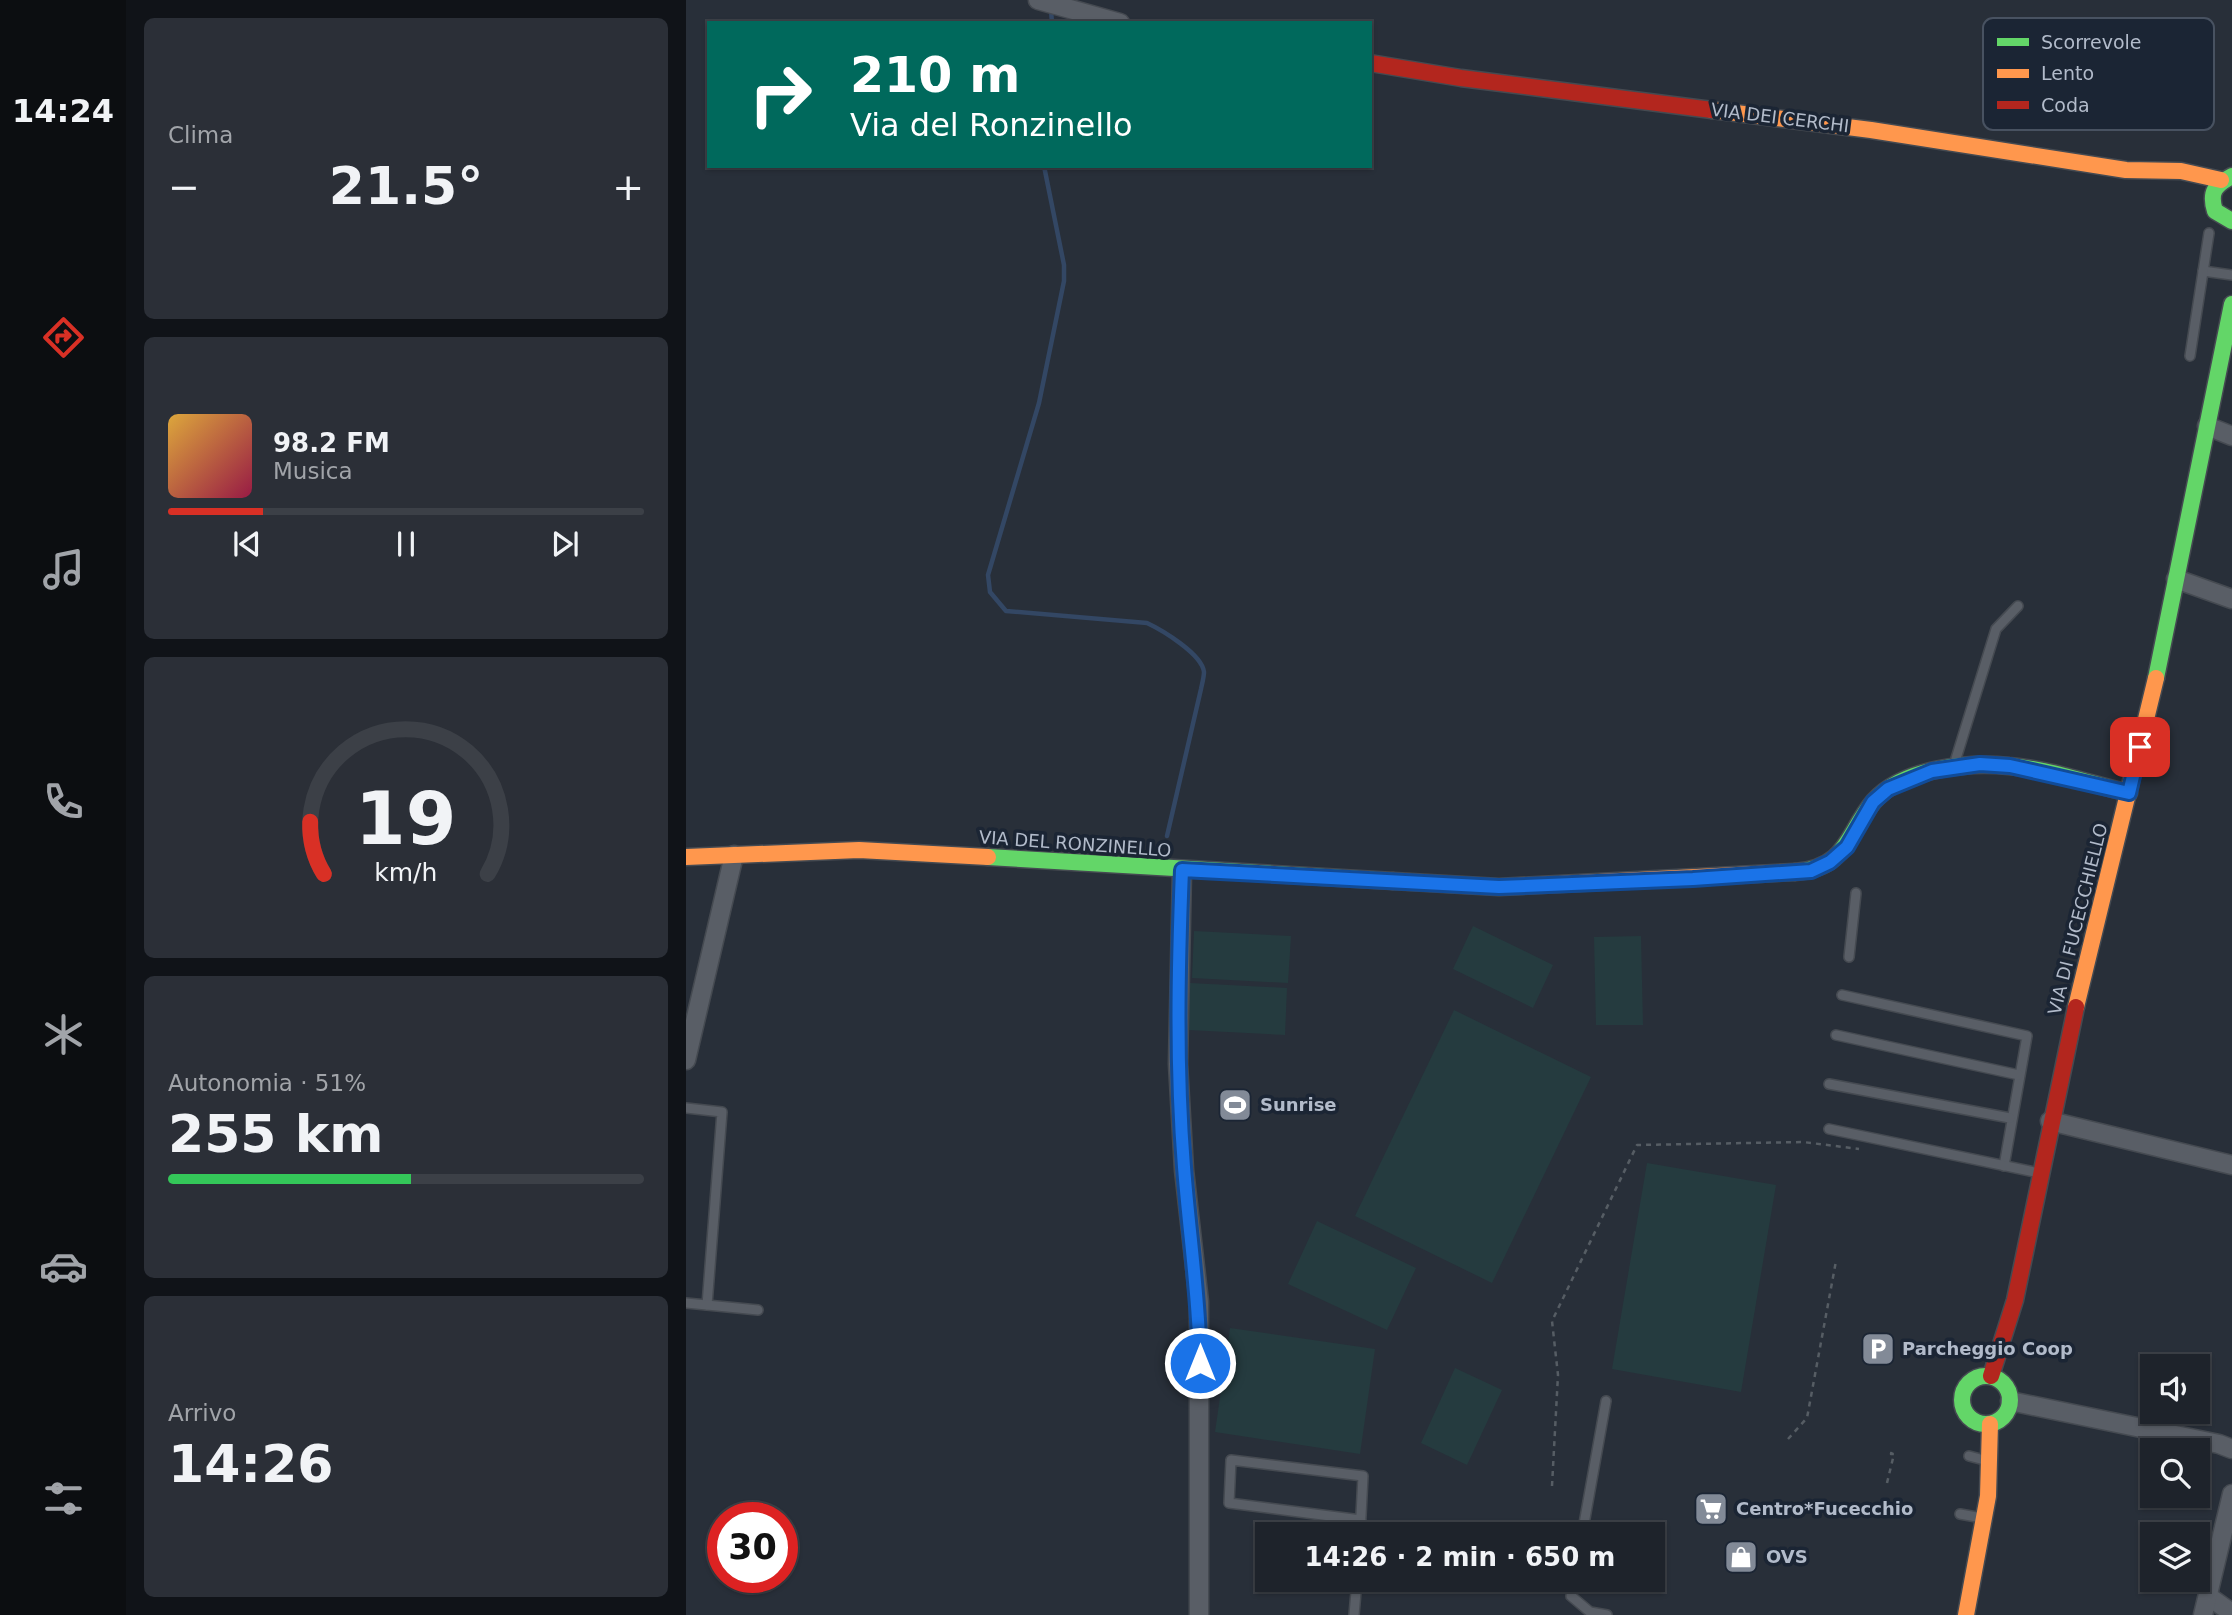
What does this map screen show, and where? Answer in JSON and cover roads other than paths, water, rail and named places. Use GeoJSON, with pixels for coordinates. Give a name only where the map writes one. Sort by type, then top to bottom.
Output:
{"type":"FeatureCollection","features":[{"type":"Feature","properties":{"kind":"street"},"geometry":{"type":"LineString","coordinates":[[1038,0],[1112,21]]}},
{"type":"Feature","properties":{"kind":"street","name":"VIA DEI CERCHI"},"geometry":{"type":"LineString","coordinates":[[1372,63],[1871,130],[2126,170],[2227,178]]}},
{"type":"Feature","properties":{"kind":"street"},"geometry":{"type":"LineString","coordinates":[[2190,173],[2211,198],[2215,211],[2232,221]]}},
{"type":"Feature","properties":{"kind":"street"},"geometry":{"type":"LineString","coordinates":[[2211,198],[2227,178]]}},
{"type":"Feature","properties":{"kind":"street","name":"VIA DI FUCECCHIELLO"},"geometry":{"type":"LineString","coordinates":[[1990,1376],[2015,1300],[2050,1121],[2129,793],[2232,304]]}},
{"type":"Feature","properties":{"kind":"street"},"geometry":{"type":"LineString","coordinates":[[2207,426],[2232,436]]}},
{"type":"Feature","properties":{"kind":"street"},"geometry":{"type":"LineString","coordinates":[[2176,579],[2232,599]]}},
{"type":"Feature","properties":{"kind":"street","name":"VIA DEL RONZINELLO"},"geometry":{"type":"LineString","coordinates":[[686,857],[859,850],[1499,887],[1693,879],[1811,871],[1830,862],[1847,847],[1873,802],[1888,789],[1908,779],[1954,767],[2010,766],[2129,793]]}},
{"type":"Feature","properties":{"kind":"street"},"geometry":{"type":"LineString","coordinates":[[686,1060],[734,855]]}},
{"type":"Feature","properties":{"kind":"street"},"geometry":{"type":"LineString","coordinates":[[1182,870],[1178,1064],[1184,1170],[1199,1302],[1199,1615]]}},
{"type":"Feature","properties":{"kind":"street"},"geometry":{"type":"LineString","coordinates":[[2050,1121],[2232,1165]]}},
{"type":"Feature","properties":{"kind":"street"},"geometry":{"type":"LineString","coordinates":[[1990,1376],[2002,1383],[2010,1401],[2004,1416],[1990,1424],[1982,1424],[1968,1417],[1962,1394],[1970,1381],[1990,1376]]}},
{"type":"Feature","properties":{"kind":"street"},"geometry":{"type":"LineString","coordinates":[[2010,1401],[2219,1444],[2232,1449]]}},
{"type":"Feature","properties":{"kind":"street"},"geometry":{"type":"LineString","coordinates":[[1966,1615],[1990,1461],[1990,1424]]}},
{"type":"Feature","properties":{"kind":"street"},"geometry":{"type":"LineString","coordinates":[[2203,1615],[2232,1494]]}},
{"type":"Feature","properties":{"kind":"street"},"geometry":{"type":"LineString","coordinates":[[2208,1596],[2232,1613]]}},
{"type":"Feature","properties":{"kind":"lane"},"geometry":{"type":"LineString","coordinates":[[2190,356],[2209,233]]}},
{"type":"Feature","properties":{"kind":"lane"},"geometry":{"type":"LineString","coordinates":[[2203,271],[2232,275]]}},
{"type":"Feature","properties":{"kind":"lane"},"geometry":{"type":"LineString","coordinates":[[1954,767],[1996,629],[2018,606]]}},
{"type":"Feature","properties":{"kind":"lane"},"geometry":{"type":"LineString","coordinates":[[1849,957],[1856,893]]}},
{"type":"Feature","properties":{"kind":"lane"},"geometry":{"type":"LineString","coordinates":[[1842,995],[2027,1036],[2010,1118],[2004,1166]]}},
{"type":"Feature","properties":{"kind":"lane"},"geometry":{"type":"LineString","coordinates":[[1836,1035],[2019,1075]]}},
{"type":"Feature","properties":{"kind":"lane"},"geometry":{"type":"LineString","coordinates":[[1829,1084],[2010,1118]]}},
{"type":"Feature","properties":{"kind":"lane"},"geometry":{"type":"LineString","coordinates":[[686,1108],[722,1112],[707,1305]]}},
{"type":"Feature","properties":{"kind":"lane"},"geometry":{"type":"LineString","coordinates":[[1829,1129],[2039,1173]]}},
{"type":"Feature","properties":{"kind":"lane"},"geometry":{"type":"LineString","coordinates":[[686,1303],[758,1310]]}},
{"type":"Feature","properties":{"kind":"lane"},"geometry":{"type":"LineString","coordinates":[[1584,1522],[1606,1401]]}},
{"type":"Feature","properties":{"kind":"lane"},"geometry":{"type":"LineString","coordinates":[[1969,1456],[1990,1461]]}},
{"type":"Feature","properties":{"kind":"lane"},"geometry":{"type":"LineString","coordinates":[[1231,1460],[1363,1476],[1361,1520],[1229,1503],[1231,1460]]}},
{"type":"Feature","properties":{"kind":"lane"},"geometry":{"type":"LineString","coordinates":[[1960,1514],[1982,1518]]}},
{"type":"Feature","properties":{"kind":"lane"},"geometry":{"type":"LineString","coordinates":[[1354,1615],[1356,1592]]}},
{"type":"Feature","properties":{"kind":"lane"},"geometry":{"type":"LineString","coordinates":[[1572,1592],[1571,1595],[1590,1612],[1607,1615]]}},
{"type":"Feature","properties":{"kind":"waterway"},"geometry":{"type":"LineString","coordinates":[[1051,10],[1052,21]]}},
{"type":"Feature","properties":{"kind":"waterway"},"geometry":{"type":"LineString","coordinates":[[1044,168],[1064,265],[1064,281],[1039,403],[988,575],[990,592],[1006,611],[1147,623],[1189,650],[1202,665],[1203,678],[1167,836]]}},
{"type":"Feature","properties":{"kind":"place","name":"Sunrise"},"geometry":{"type":"Point","coordinates":[1235,1105]}},
{"type":"Feature","properties":{"kind":"place","name":"Parcheggio Coop"},"geometry":{"type":"Point","coordinates":[1878,1349]}},
{"type":"Feature","properties":{"kind":"place","name":"Centro*Fucecchio"},"geometry":{"type":"Point","coordinates":[1711,1509]}},
{"type":"Feature","properties":{"kind":"place","name":"OVS"},"geometry":{"type":"Point","coordinates":[1741,1557]}}]}
